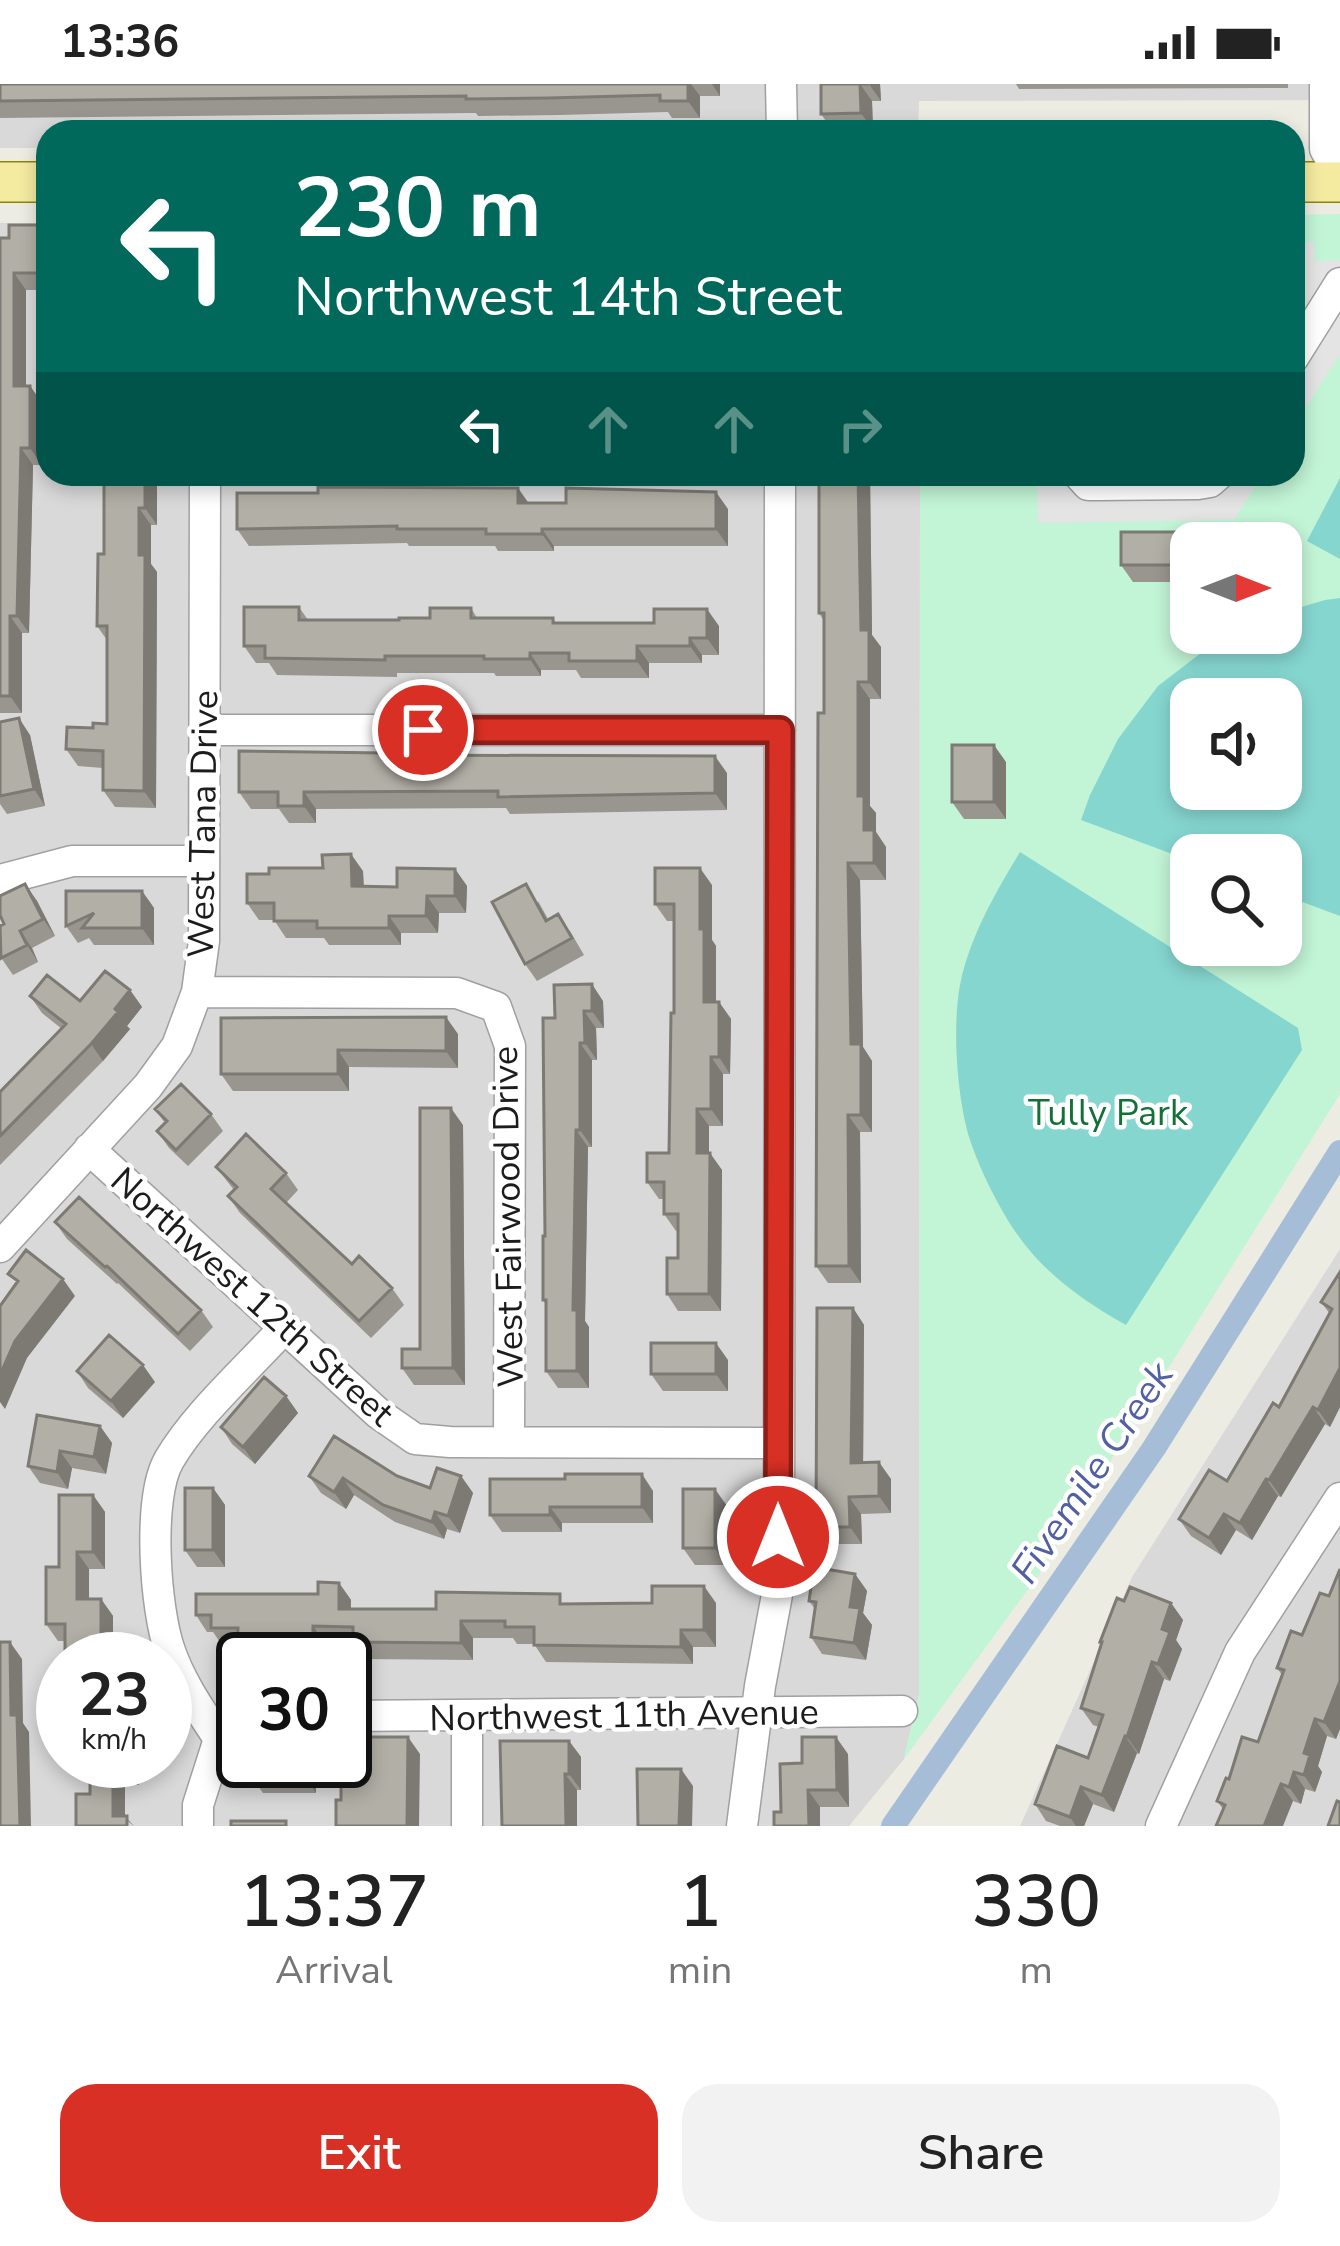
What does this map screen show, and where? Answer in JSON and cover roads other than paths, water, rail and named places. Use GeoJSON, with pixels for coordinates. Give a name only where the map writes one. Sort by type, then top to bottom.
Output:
{"type":"FeatureCollection","features":[{"type":"Feature","properties":{"kind":"main road"},"geometry":{"type":"LineString","coordinates":[[1305,181],[1340,179]]}},
{"type":"Feature","properties":{"kind":"main road"},"geometry":{"type":"LineString","coordinates":[[0,182],[36,182]]}},
{"type":"Feature","properties":{"kind":"street"},"geometry":{"type":"LineString","coordinates":[[781,84],[782,120]]}},
{"type":"Feature","properties":{"kind":"street"},"geometry":{"type":"LineString","coordinates":[[1325,84],[1325,149],[1340,179]]}},
{"type":"Feature","properties":{"kind":"street"},"geometry":{"type":"LineString","coordinates":[[1305,339],[1340,283]]}},
{"type":"Feature","properties":{"kind":"street","name":"West Tana Drive"},"geometry":{"type":"LineString","coordinates":[[0,1247],[148,1086],[177,1046],[197,992],[204,940],[205,486]]}},
{"type":"Feature","properties":{"kind":"street"},"geometry":{"type":"LineString","coordinates":[[742,1826],[778,1584],[780,486]]}},
{"type":"Feature","properties":{"kind":"street"},"geometry":{"type":"LineString","coordinates":[[204,730],[780,730]]}},
{"type":"Feature","properties":{"kind":"street"},"geometry":{"type":"LineString","coordinates":[[0,880],[72,862],[204,862]]}},
{"type":"Feature","properties":{"kind":"street","name":"West Fairwood Drive"},"geometry":{"type":"LineString","coordinates":[[197,992],[457,993],[496,1007],[510,1046],[509,1442]]}},
{"type":"Feature","properties":{"kind":"street","name":"Northwest 12th Street"},"geometry":{"type":"LineString","coordinates":[[89,1149],[380,1414],[415,1439],[778,1443]]}},
{"type":"Feature","properties":{"kind":"street"},"geometry":{"type":"LineString","coordinates":[[216,1718],[186,1688],[169,1648],[158,1604],[156,1508],[166,1466],[184,1437],[284,1328]]}},
{"type":"Feature","properties":{"kind":"street"},"geometry":{"type":"LineString","coordinates":[[1161,1826],[1240,1652],[1340,1498]]}},
{"type":"Feature","properties":{"kind":"street","name":"Northwest 11th Avenue"},"geometry":{"type":"LineString","coordinates":[[372,1716],[902,1712]]}},
{"type":"Feature","properties":{"kind":"street"},"geometry":{"type":"LineString","coordinates":[[467,1716],[467,1826]]}},
{"type":"Feature","properties":{"kind":"street"},"geometry":{"type":"LineString","coordinates":[[198,1826],[198,1805],[216,1766]]}},
{"type":"Feature","properties":{"kind":"waterway","name":"Fivemile Creek"},"geometry":{"type":"LineString","coordinates":[[893,1826],[1154,1448],[1340,1152]]}},
{"type":"Feature","properties":{"kind":"park label","name":"Tully Park"},"geometry":{"type":"Point","coordinates":[1108,1112]}}]}
